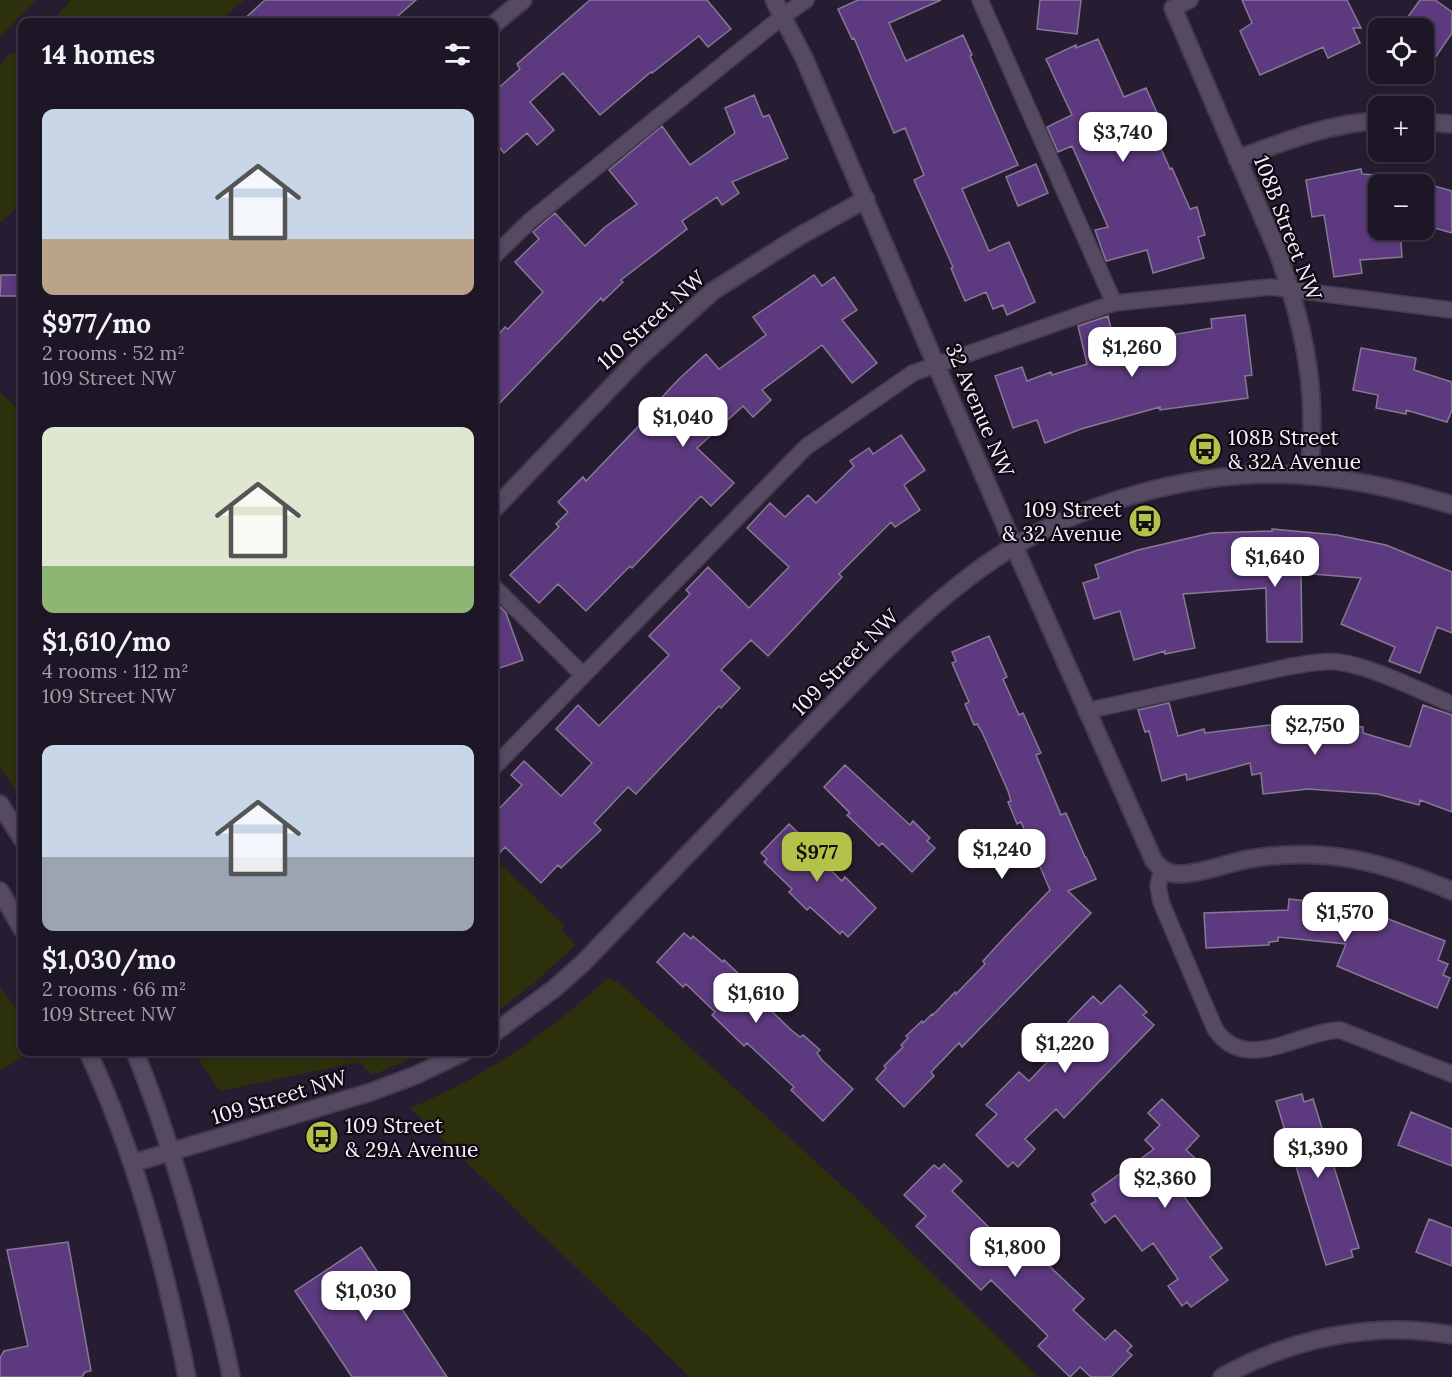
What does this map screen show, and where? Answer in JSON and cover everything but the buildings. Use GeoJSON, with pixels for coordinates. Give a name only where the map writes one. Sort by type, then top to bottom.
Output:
{"type":"FeatureCollection","features":[{"type":"Feature","properties":{"kind":"street"},"geometry":{"type":"LineString","coordinates":[[498,21],[523,0]]}},
{"type":"Feature","properties":{"kind":"street","name":"32 Avenue NW"},"geometry":{"type":"LineString","coordinates":[[774,0],[804,58],[866,199],[1086,711],[1148,849],[1162,869]]}},
{"type":"Feature","properties":{"kind":"street","name":"108B Street NW"},"geometry":{"type":"LineString","coordinates":[[1173,8],[1276,248],[1290,289],[1303,340],[1312,398],[1310,476]]}},
{"type":"Feature","properties":{"kind":"street"},"geometry":{"type":"LineString","coordinates":[[1237,159],[1310,133],[1368,122]]}},
{"type":"Feature","properties":{"kind":"street"},"geometry":{"type":"LineString","coordinates":[[1434,123],[1452,124]]}},
{"type":"Feature","properties":{"kind":"street","name":"110 Street NW"},"geometry":{"type":"LineString","coordinates":[[498,505],[641,356],[713,291],[798,237],[866,199]]}},
{"type":"Feature","properties":{"kind":"street","name":"109 Street NW"},"geometry":{"type":"LineString","coordinates":[[498,1030],[555,988],[583,963],[844,693],[922,617],[952,591],[1014,546],[1058,523],[1095,508],[1152,491],[1203,480],[1255,475],[1310,476],[1365,482],[1414,493],[1452,505]]}},
{"type":"Feature","properties":{"kind":"street"},"geometry":{"type":"LineString","coordinates":[[0,804],[18,833]]}},
{"type":"Feature","properties":{"kind":"street"},"geometry":{"type":"LineString","coordinates":[[1162,869],[1171,874],[1190,874],[1250,859],[1285,854],[1330,855],[1376,863],[1452,891]]}},
{"type":"Feature","properties":{"kind":"street"},"geometry":{"type":"LineString","coordinates":[[0,891],[18,922]]}},
{"type":"Feature","properties":{"kind":"street"},"geometry":{"type":"LineString","coordinates":[[90,1056],[133,1162],[161,1260],[187,1377]]}},
{"type":"Feature","properties":{"kind":"street"},"geometry":{"type":"LineString","coordinates":[[137,1056],[171,1152],[217,1312],[231,1377]]}},
{"type":"Feature","properties":{"kind":"street","name":"109 Street NW"},"geometry":{"type":"LineString","coordinates":[[133,1162],[371,1092],[416,1075],[456,1056]]}},
{"type":"Feature","properties":{"kind":"street"},"geometry":{"type":"LineString","coordinates":[[1222,1377],[1248,1362],[1324,1338],[1402,1329],[1452,1335]]}},
{"type":"Feature","properties":{"kind":"lane"},"geometry":{"type":"LineString","coordinates":[[498,252],[531,220],[783,16],[806,0]]}},
{"type":"Feature","properties":{"kind":"lane"},"geometry":{"type":"LineString","coordinates":[[981,0],[1114,303]]}},
{"type":"Feature","properties":{"kind":"lane"},"geometry":{"type":"LineString","coordinates":[[1173,8],[1190,0]]}},
{"type":"Feature","properties":{"kind":"lane"},"geometry":{"type":"LineString","coordinates":[[498,763],[582,674],[806,447],[913,373],[1114,303],[1270,287],[1452,310]]}},
{"type":"Feature","properties":{"kind":"lane"},"geometry":{"type":"LineString","coordinates":[[498,591],[582,674]]}},
{"type":"Feature","properties":{"kind":"lane"},"geometry":{"type":"LineString","coordinates":[[1086,711],[1292,666],[1320,662],[1339,662],[1365,669],[1452,704]]}},
{"type":"Feature","properties":{"kind":"lane"},"geometry":{"type":"LineString","coordinates":[[1162,869],[1158,886],[1161,902],[1215,1029],[1226,1041],[1239,1049],[1255,1051],[1340,1030],[1452,1074]]}},
{"type":"Feature","properties":{"kind":"green space"},"geometry":{"type":"Polygon","coordinates":[[[0,0],[36,0],[18,18],[0,37],[0,0]]]}},
{"type":"Feature","properties":{"kind":"green space"},"geometry":{"type":"Polygon","coordinates":[[[71,0],[244,0],[224,18],[55,18],[71,0]]]}},
{"type":"Feature","properties":{"kind":"green space"},"geometry":{"type":"Polygon","coordinates":[[[11,53],[18,54],[18,206],[0,223],[0,65],[11,53]]]}},
{"type":"Feature","properties":{"kind":"green space"},"geometry":{"type":"Polygon","coordinates":[[[0,392],[18,409],[18,793],[0,768],[0,392]]]}},
{"type":"Feature","properties":{"kind":"green space"},"geometry":{"type":"Polygon","coordinates":[[[498,862],[565,926],[561,930],[576,945],[534,983],[498,1011],[498,862]]]}},
{"type":"Feature","properties":{"kind":"green space"},"geometry":{"type":"Polygon","coordinates":[[[609,977],[617,981],[859,1201],[1038,1377],[690,1377],[410,1108],[465,1082],[516,1051],[563,1016],[609,977]]]}},
{"type":"Feature","properties":{"kind":"green space"},"geometry":{"type":"Polygon","coordinates":[[[0,987],[18,1011],[18,1056],[24,1056],[0,1071],[0,987]]]}},
{"type":"Feature","properties":{"kind":"green space"},"geometry":{"type":"Polygon","coordinates":[[[197,1056],[419,1056],[372,1075],[359,1062],[220,1091],[197,1056]]]}},
{"type":"Feature","properties":{"kind":"place","name":"108B Street & 32A Avenue"},"geometry":{"type":"Point","coordinates":[1205,449]}},
{"type":"Feature","properties":{"kind":"place","name":"109 Street & 32 Avenue"},"geometry":{"type":"Point","coordinates":[1145,521]}},
{"type":"Feature","properties":{"kind":"place","name":"109 Street & 29A Avenue"},"geometry":{"type":"Point","coordinates":[322,1137]}}]}
